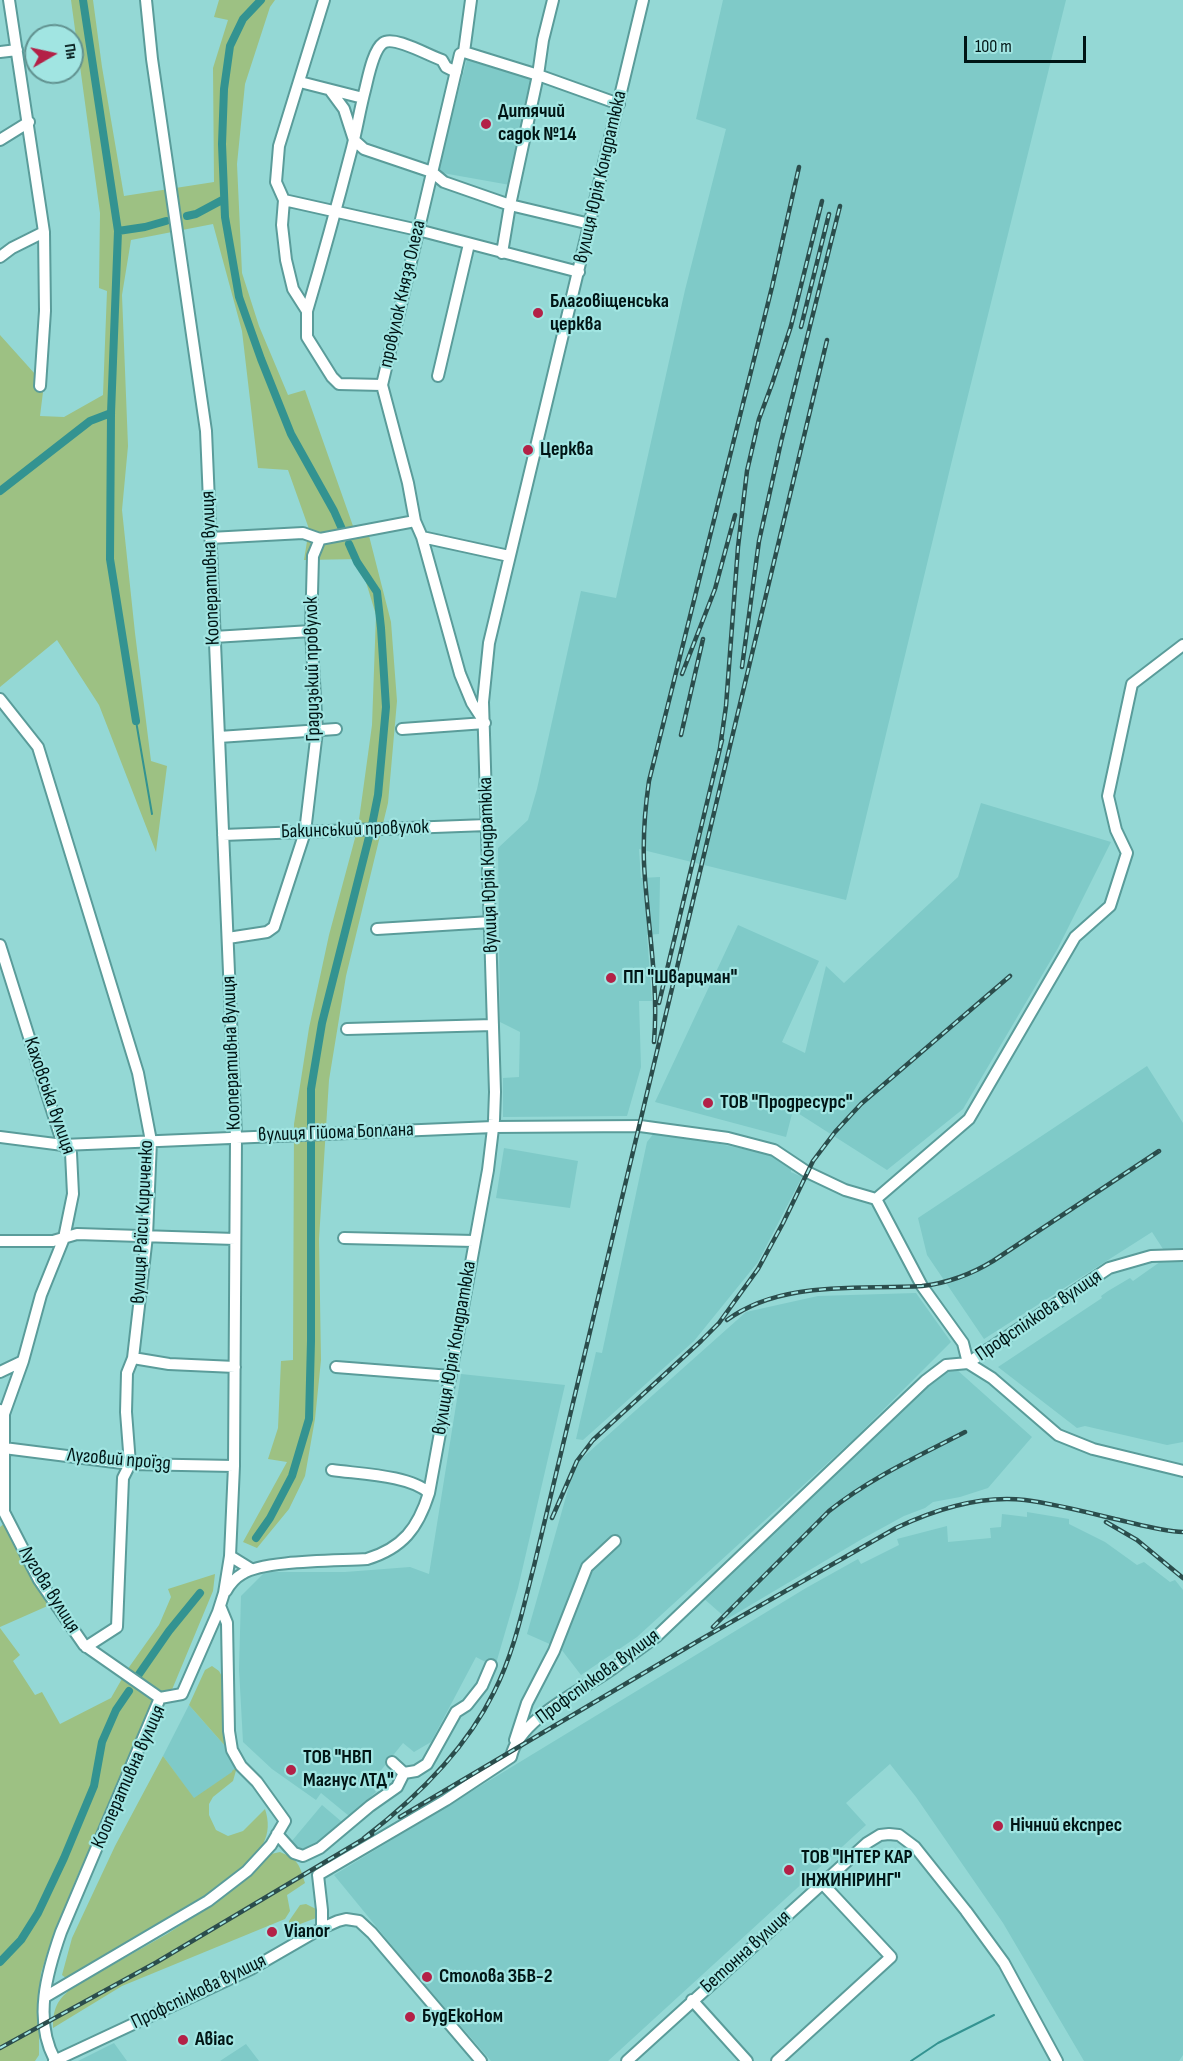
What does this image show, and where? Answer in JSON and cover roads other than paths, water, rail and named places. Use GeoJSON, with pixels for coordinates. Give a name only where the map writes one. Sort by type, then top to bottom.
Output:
{"type":"FeatureCollection","features":[{"type":"Feature","properties":{"kind":"street"},"geometry":{"type":"LineString","coordinates":[[9,0],[44,232],[45,311],[40,386]]}},
{"type":"Feature","properties":{"kind":"street","name":"Кооперативна вулиця"},"geometry":{"type":"LineString","coordinates":[[55,2061],[47,2039],[45,2021],[45,1997],[52,1959],[160,1698],[182,1694],[220,1606],[230,1556],[234,1466],[236,1137],[206,431],[152,59],[146,0]]}},
{"type":"Feature","properties":{"kind":"street"},"geometry":{"type":"LineString","coordinates":[[307,311],[293,289],[286,260],[282,225],[284,200],[276,182],[279,146],[324,0]]}},
{"type":"Feature","properties":{"kind":"street","name":"провулок Князя Олега"},"geometry":{"type":"LineString","coordinates":[[471,0],[464,52],[460,54],[382,385],[408,483],[415,521],[422,537],[460,674],[472,704],[485,723]]}},
{"type":"Feature","properties":{"kind":"street"},"geometry":{"type":"LineString","coordinates":[[502,253],[543,40],[553,0]]}},
{"type":"Feature","properties":{"kind":"street","name":"вулиця Юрія Кондратюка"},"geometry":{"type":"LineString","coordinates":[[251,1569],[379,1556],[408,1536],[422,1515],[429,1493],[493,1127],[495,1092],[483,702],[489,643],[643,0]]}},
{"type":"Feature","properties":{"kind":"street"},"geometry":{"type":"LineString","coordinates":[[382,385],[339,384],[332,377],[307,337],[307,311],[336,211],[363,98],[375,55],[381,44],[389,40],[415,47],[425,54],[442,60],[446,67],[456,72]]}},
{"type":"Feature","properties":{"kind":"street"},"geometry":{"type":"LineString","coordinates":[[0,52],[17,50]]}},
{"type":"Feature","properties":{"kind":"street"},"geometry":{"type":"LineString","coordinates":[[464,52],[619,104]]}},
{"type":"Feature","properties":{"kind":"street"},"geometry":{"type":"LineString","coordinates":[[300,81],[363,98]]}},
{"type":"Feature","properties":{"kind":"street"},"geometry":{"type":"LineString","coordinates":[[330,90],[344,109],[354,140],[364,149],[432,172],[444,182],[510,205],[590,224]]}},
{"type":"Feature","properties":{"kind":"street"},"geometry":{"type":"LineString","coordinates":[[0,140],[29,122]]}},
{"type":"Feature","properties":{"kind":"street"},"geometry":{"type":"LineString","coordinates":[[284,200],[418,230],[579,272]]}},
{"type":"Feature","properties":{"kind":"street"},"geometry":{"type":"LineString","coordinates":[[0,257],[12,248],[44,232]]}},
{"type":"Feature","properties":{"kind":"street"},"geometry":{"type":"LineString","coordinates":[[438,376],[469,244]]}},
{"type":"Feature","properties":{"kind":"street"},"geometry":{"type":"LineString","coordinates":[[210,538],[303,533],[320,539],[415,521]]}},
{"type":"Feature","properties":{"kind":"street"},"geometry":{"type":"LineString","coordinates":[[422,537],[510,556]]}},
{"type":"Feature","properties":{"kind":"street","name":"Градизький провулок"},"geometry":{"type":"LineString","coordinates":[[228,938],[267,932],[274,927],[305,832],[317,731],[311,632],[313,556],[320,539]]}},
{"type":"Feature","properties":{"kind":"street"},"geometry":{"type":"LineString","coordinates":[[214,637],[311,632]]}},
{"type":"Feature","properties":{"kind":"street"},"geometry":{"type":"LineString","coordinates":[[1183,645],[1132,684],[1108,796],[1116,830],[1127,853],[1110,906],[1075,937],[969,1119],[876,1199],[922,1286],[963,1343],[968,1363],[992,1378],[1058,1435],[1093,1449],[1183,1471]]}},
{"type":"Feature","properties":{"kind":"street","name":"вулиця Раїси Кириченко"},"geometry":{"type":"LineString","coordinates":[[0,699],[38,747],[138,1073],[151,1141],[147,1236],[133,1358],[127,1373],[126,1412],[130,1464],[123,1478],[117,1628],[86,1647]]}},
{"type":"Feature","properties":{"kind":"street"},"geometry":{"type":"LineString","coordinates":[[402,729],[485,723]]}},
{"type":"Feature","properties":{"kind":"street"},"geometry":{"type":"LineString","coordinates":[[219,737],[336,729]]}},
{"type":"Feature","properties":{"kind":"street","name":"Бакинський провулок"},"geometry":{"type":"LineString","coordinates":[[223,835],[487,825]]}},
{"type":"Feature","properties":{"kind":"street"},"geometry":{"type":"LineString","coordinates":[[377,928],[490,922]]}},
{"type":"Feature","properties":{"kind":"street","name":"Каховська вулиця"},"geometry":{"type":"LineString","coordinates":[[0,945],[63,1145],[71,1153],[73,1194],[64,1238],[41,1296],[23,1361],[2,1412]]}},
{"type":"Feature","properties":{"kind":"street"},"geometry":{"type":"LineString","coordinates":[[347,1029],[493,1025]]}},
{"type":"Feature","properties":{"kind":"street","name":"вулиця Гійома Боплана"},"geometry":{"type":"LineString","coordinates":[[0,1137],[63,1145],[493,1127],[640,1126],[728,1138],[774,1150],[807,1172],[845,1190],[876,1199]]}},
{"type":"Feature","properties":{"kind":"street"},"geometry":{"type":"LineString","coordinates":[[0,1241],[53,1241],[77,1234],[235,1239]]}},
{"type":"Feature","properties":{"kind":"street"},"geometry":{"type":"LineString","coordinates":[[344,1238],[474,1240]]}},
{"type":"Feature","properties":{"kind":"street","name":"Профспілкова вулиця"},"geometry":{"type":"LineString","coordinates":[[55,2061],[251,1970],[322,1928],[318,1875],[446,1800],[510,1757],[513,1746],[542,1714],[612,1669],[657,1636],[925,1381],[946,1365],[968,1363],[1109,1269],[1151,1256],[1183,1255]]}},
{"type":"Feature","properties":{"kind":"street"},"geometry":{"type":"LineString","coordinates":[[133,1358],[169,1364],[235,1366]]}},
{"type":"Feature","properties":{"kind":"street"},"geometry":{"type":"LineString","coordinates":[[0,1372],[23,1361]]}},
{"type":"Feature","properties":{"kind":"street"},"geometry":{"type":"LineString","coordinates":[[336,1367],[451,1376]]}},
{"type":"Feature","properties":{"kind":"street","name":"Лугова вулиця"},"geometry":{"type":"LineString","coordinates":[[2,1412],[4,1512],[39,1580],[86,1647],[160,1698]]}},
{"type":"Feature","properties":{"kind":"street","name":"Луговий проїзд"},"geometry":{"type":"LineString","coordinates":[[4,1448],[130,1464],[234,1466]]}},
{"type":"Feature","properties":{"kind":"street"},"geometry":{"type":"LineString","coordinates":[[332,1470],[406,1481],[421,1486],[429,1493]]}},
{"type":"Feature","properties":{"kind":"street"},"geometry":{"type":"LineString","coordinates":[[513,1746],[527,1703],[554,1651],[587,1567],[615,1541]]}},
{"type":"Feature","properties":{"kind":"street"},"geometry":{"type":"LineString","coordinates":[[224,1593],[234,1580],[251,1569],[230,1556]]}},
{"type":"Feature","properties":{"kind":"street"},"geometry":{"type":"LineString","coordinates":[[45,1997],[208,1901],[247,1871],[271,1845],[285,1821],[257,1782],[241,1766],[232,1750],[229,1731],[227,1623],[220,1606]]}},
{"type":"Feature","properties":{"kind":"street"},"geometry":{"type":"LineString","coordinates":[[404,1773],[416,1771],[427,1764],[456,1712],[466,1706],[482,1686],[491,1665]]}},
{"type":"Feature","properties":{"kind":"street"},"geometry":{"type":"LineString","coordinates":[[392,1762],[404,1773]]}},
{"type":"Feature","properties":{"kind":"street"},"geometry":{"type":"LineString","coordinates":[[277,1834],[294,1852],[303,1856],[320,1848],[370,1806],[397,1787],[404,1773]]}},
{"type":"Feature","properties":{"kind":"street","name":"Бетонна вулиця"},"geometry":{"type":"LineString","coordinates":[[627,2061],[867,1843],[880,1835],[899,1835],[915,1846],[1004,1964],[1057,2061]]}},
{"type":"Feature","properties":{"kind":"street"},"geometry":{"type":"LineString","coordinates":[[777,2061],[891,1957],[822,1883]]}},
{"type":"Feature","properties":{"kind":"street"},"geometry":{"type":"LineString","coordinates":[[322,1928],[346,1919],[359,1921],[366,1926],[481,2061]]}},
{"type":"Feature","properties":{"kind":"street"},"geometry":{"type":"LineString","coordinates":[[692,2000],[747,2061]]}},
{"type":"Feature","properties":{"kind":"waterway"},"geometry":{"type":"LineString","coordinates":[[83,0],[118,231],[111,413],[110,559],[136,721]]}},
{"type":"Feature","properties":{"kind":"waterway"},"geometry":{"type":"LineString","coordinates":[[261,0],[243,19],[230,46],[224,89],[222,144],[225,217],[239,297],[261,359],[291,434],[342,529]]}},
{"type":"Feature","properties":{"kind":"waterway"},"geometry":{"type":"LineString","coordinates":[[187,216],[196,214],[224,199]]}},
{"type":"Feature","properties":{"kind":"waterway"},"geometry":{"type":"LineString","coordinates":[[118,231],[166,221]]}},
{"type":"Feature","properties":{"kind":"waterway"},"geometry":{"type":"LineString","coordinates":[[0,491],[90,421],[111,413]]}},
{"type":"Feature","properties":{"kind":"waterway"},"geometry":{"type":"LineString","coordinates":[[349,544],[357,562],[377,592],[381,628],[386,707],[378,795],[372,825]]}},
{"type":"Feature","properties":{"kind":"waterway"},"geometry":{"type":"LineString","coordinates":[[136,721],[152,814]]}},
{"type":"Feature","properties":{"kind":"waterway"},"geometry":{"type":"LineString","coordinates":[[311,1128],[311,1089],[322,1023],[369,837]]}},
{"type":"Feature","properties":{"kind":"waterway"},"geometry":{"type":"LineString","coordinates":[[256,1538],[270,1518],[292,1476],[309,1419],[311,1142]]}},
{"type":"Feature","properties":{"kind":"waterway"},"geometry":{"type":"LineString","coordinates":[[137,1677],[169,1631],[200,1593]]}},
{"type":"Feature","properties":{"kind":"waterway"},"geometry":{"type":"LineString","coordinates":[[0,1962],[21,1940],[38,1913],[94,1786],[102,1742],[116,1710],[129,1691]]}},
{"type":"Feature","properties":{"kind":"waterway"},"geometry":{"type":"LineString","coordinates":[[911,2061],[938,2043],[994,2015]]}},
{"type":"Feature","properties":{"kind":"railway"},"geometry":{"type":"LineString","coordinates":[[654,1042],[654,975],[644,853],[649,781],[772,287],[799,167]]}},
{"type":"Feature","properties":{"kind":"railway"},"geometry":{"type":"LineString","coordinates":[[720,748],[726,706],[738,547],[747,471],[759,419],[791,326],[822,201]]}},
{"type":"Feature","properties":{"kind":"railway"},"geometry":{"type":"LineString","coordinates":[[742,667],[759,541],[781,442],[840,206]]}},
{"type":"Feature","properties":{"kind":"railway"},"geometry":{"type":"LineString","coordinates":[[801,327],[829,214]]}},
{"type":"Feature","properties":{"kind":"railway"},"geometry":{"type":"LineString","coordinates":[[364,1838],[402,1807],[454,1754],[482,1714],[501,1677],[513,1646],[827,340]]}},
{"type":"Feature","properties":{"kind":"railway"},"geometry":{"type":"LineString","coordinates":[[682,674],[715,589],[735,515]]}},
{"type":"Feature","properties":{"kind":"railway"},"geometry":{"type":"LineString","coordinates":[[681,735],[703,639]]}},
{"type":"Feature","properties":{"kind":"railway"},"geometry":{"type":"LineString","coordinates":[[659,1003],[722,740]]}},
{"type":"Feature","properties":{"kind":"railway"},"geometry":{"type":"LineString","coordinates":[[552,1518],[577,1461],[593,1440],[719,1323],[758,1269],[813,1161],[835,1132],[861,1104],[1010,976]]}},
{"type":"Feature","properties":{"kind":"railway"},"geometry":{"type":"LineString","coordinates":[[727,1320],[748,1307],[771,1298],[795,1293],[846,1288],[922,1286],[941,1283],[967,1274],[993,1261],[1159,1151]]}},
{"type":"Feature","properties":{"kind":"railway"},"geometry":{"type":"LineString","coordinates":[[713,1627],[829,1511],[878,1478],[965,1432]]}},
{"type":"Feature","properties":{"kind":"railway"},"geometry":{"type":"LineString","coordinates":[[400,1817],[698,1641],[896,1528],[943,1509],[991,1500],[1025,1500],[1070,1508],[1157,1529],[1183,1532]]}},
{"type":"Feature","properties":{"kind":"railway"},"geometry":{"type":"LineString","coordinates":[[1106,1522],[1137,1540],[1183,1578]]}},
{"type":"Feature","properties":{"kind":"railway"},"geometry":{"type":"LineString","coordinates":[[0,2048],[157,1962],[372,1834]]}},
{"type":"Feature","properties":{"kind":"place","name":"Дитячий садок №14"},"geometry":{"type":"Point","coordinates":[486,124]}},
{"type":"Feature","properties":{"kind":"place","name":"Благовіщенська церква"},"geometry":{"type":"Point","coordinates":[538,313]}},
{"type":"Feature","properties":{"kind":"place","name":"Церква"},"geometry":{"type":"Point","coordinates":[528,450]}},
{"type":"Feature","properties":{"kind":"place","name":"ПП \"Шварцман\""},"geometry":{"type":"Point","coordinates":[611,978]}},
{"type":"Feature","properties":{"kind":"place","name":"ТОВ \"Продресурс\""},"geometry":{"type":"Point","coordinates":[708,1103]}},
{"type":"Feature","properties":{"kind":"place","name":"ТОВ \"НВП Магнус ЛТД\""},"geometry":{"type":"Point","coordinates":[291,1770]}},
{"type":"Feature","properties":{"kind":"place","name":"Нічний експрес"},"geometry":{"type":"Point","coordinates":[998,1826]}},
{"type":"Feature","properties":{"kind":"place","name":"ТОВ \"ІНТЕР КАР ІНЖИНІРИНГ\""},"geometry":{"type":"Point","coordinates":[789,1870]}},
{"type":"Feature","properties":{"kind":"place","name":"Vianor"},"geometry":{"type":"Point","coordinates":[272,1932]}},
{"type":"Feature","properties":{"kind":"place","name":"Столова ЗБВ-2"},"geometry":{"type":"Point","coordinates":[427,1977]}},
{"type":"Feature","properties":{"kind":"place","name":"БудЕкоНом"},"geometry":{"type":"Point","coordinates":[410,2017]}},
{"type":"Feature","properties":{"kind":"place","name":"Авіас"},"geometry":{"type":"Point","coordinates":[183,2040]}}]}
